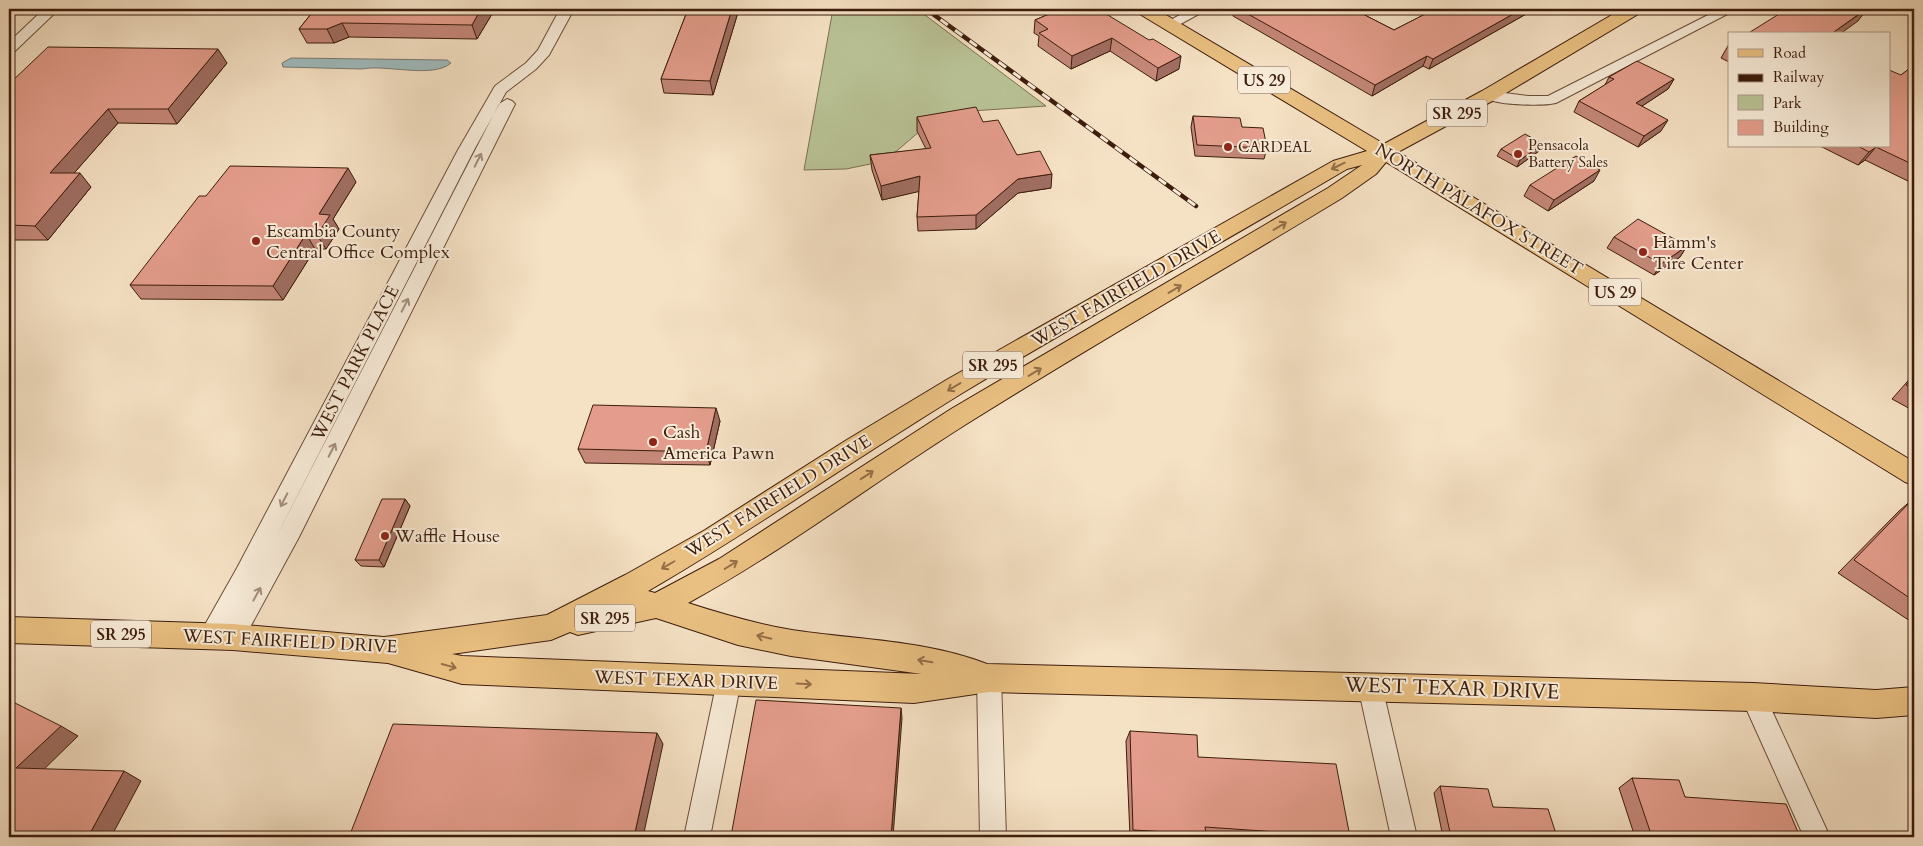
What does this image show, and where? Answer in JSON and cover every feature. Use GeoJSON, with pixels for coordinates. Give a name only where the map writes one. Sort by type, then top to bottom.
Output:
{"type":"FeatureCollection","features":[{"type":"Feature","properties":{"kind":"main road","name":"NORTH PALAFOX STREET"},"geometry":{"type":"LineString","coordinates":[[1144,9],[1384,152],[1914,475]]}},
{"type":"Feature","properties":{"kind":"main road","name":"SR 295"},"geometry":{"type":"LineString","coordinates":[[1384,152],[1489,95],[1634,9]]}},
{"type":"Feature","properties":{"kind":"main road","name":"WEST FAIRFIELD DRIVE"},"geometry":{"type":"LineString","coordinates":[[9,630],[222,637],[384,650],[551,627],[611,597],[715,538],[854,448],[957,385],[1340,165],[1384,152]]}},
{"type":"Feature","properties":{"kind":"main road","name":"WEST FAIRFIELD DRIVE"},"geometry":{"type":"LineString","coordinates":[[658,605],[729,567],[862,478],[960,416],[1335,193],[1369,170],[1384,152]]}},
{"type":"Feature","properties":{"kind":"main road","name":"WEST TEXAR DRIVE"},"geometry":{"type":"LineString","coordinates":[[611,597],[658,605],[738,632],[791,643],[928,661],[989,678]]}},
{"type":"Feature","properties":{"kind":"main road","name":"SR 295"},"geometry":{"type":"LineString","coordinates":[[551,627],[616,616],[658,605]]}},
{"type":"Feature","properties":{"kind":"main road","name":"WEST TEXAR DRIVE"},"geometry":{"type":"LineString","coordinates":[[384,650],[462,670],[914,689],[989,678],[1753,697],[1876,704],[1914,701]]}},
{"type":"Feature","properties":{"kind":"street"},"geometry":{"type":"LineString","coordinates":[[9,49],[52,9]]}},
{"type":"Feature","properties":{"kind":"street","name":"WEST PARK PLACE"},"geometry":{"type":"LineString","coordinates":[[222,637],[245,575],[466,150],[500,89],[524,71],[544,52],[567,9]]}},
{"type":"Feature","properties":{"kind":"street"},"geometry":{"type":"LineString","coordinates":[[1170,24],[1201,9]]}},
{"type":"Feature","properties":{"kind":"street"},"geometry":{"type":"LineString","coordinates":[[1489,95],[1528,101],[1551,100],[1730,9]]}},
{"type":"Feature","properties":{"kind":"street"},"geometry":{"type":"LineString","coordinates":[[989,678],[992,837]]}},
{"type":"Feature","properties":{"kind":"street"},"geometry":{"type":"LineString","coordinates":[[697,837],[729,681]]}},
{"type":"Feature","properties":{"kind":"street"},"geometry":{"type":"LineString","coordinates":[[1370,686],[1404,837]]}},
{"type":"Feature","properties":{"kind":"street"},"geometry":{"type":"LineString","coordinates":[[1753,697],[1817,837]]}},
{"type":"Feature","properties":{"kind":"green space"},"geometry":{"type":"Polygon","coordinates":[[[833,9],[917,9],[1046,106],[941,113],[885,161],[846,169],[804,170],[833,9]]]}},
{"type":"Feature","properties":{"kind":"water"},"geometry":{"type":"Polygon","coordinates":[[[291,58],[447,60],[451,63],[443,68],[421,71],[383,68],[283,67],[282,63],[291,58]]]}},
{"type":"Feature","properties":{"kind":"building"},"geometry":{"type":"Polygon","coordinates":[[[315,9],[481,9],[472,25],[342,23],[327,29],[299,29],[315,9]]]}},
{"type":"Feature","properties":{"kind":"building"},"geometry":{"type":"Polygon","coordinates":[[[688,9],[732,9],[710,81],[661,79],[688,9]]]}},
{"type":"Feature","properties":{"kind":"building"},"geometry":{"type":"Polygon","coordinates":[[[1061,9],[1098,9],[1149,40],[1153,39],[1181,56],[1158,68],[1112,38],[1072,56],[1039,33],[1048,29],[1035,20],[1061,9]]]}},
{"type":"Feature","properties":{"kind":"building"},"geometry":{"type":"Polygon","coordinates":[[[1239,9],[1353,9],[1394,30],[1435,9],[1522,9],[1433,59],[1427,56],[1375,85],[1239,9]]]}},
{"type":"Feature","properties":{"kind":"building"},"geometry":{"type":"Polygon","coordinates":[[[1787,9],[1866,9],[1834,32],[1750,32],[1787,9]]]}},
{"type":"Feature","properties":{"kind":"building"},"geometry":{"type":"Polygon","coordinates":[[[48,47],[218,49],[168,109],[108,109],[50,173],[80,173],[35,226],[9,225],[9,84],[48,47]]]}},
{"type":"Feature","properties":{"kind":"building"},"geometry":{"type":"Polygon","coordinates":[[[1637,61],[1674,79],[1636,103],[1668,120],[1644,136],[1579,101],[1614,79],[1609,77],[1637,61]]]}},
{"type":"Feature","properties":{"kind":"building"},"geometry":{"type":"Polygon","coordinates":[[[1914,65],[1914,165],[1878,148],[1890,148],[1890,70],[1901,75],[1914,65]]]}},
{"type":"Feature","properties":{"kind":"building"},"geometry":{"type":"Polygon","coordinates":[[[976,107],[983,122],[998,120],[1017,155],[1040,151],[1052,174],[1018,179],[976,215],[917,217],[920,176],[881,186],[870,155],[931,148],[917,117],[976,107]]]}},
{"type":"Feature","properties":{"kind":"building"},"geometry":{"type":"Polygon","coordinates":[[[1193,116],[1240,118],[1242,127],[1263,128],[1267,148],[1197,145],[1193,116]]]}},
{"type":"Feature","properties":{"kind":"building"},"geometry":{"type":"Polygon","coordinates":[[[1525,134],[1543,144],[1520,160],[1501,149],[1525,134]]]}},
{"type":"Feature","properties":{"kind":"building"},"geometry":{"type":"Polygon","coordinates":[[[1862,148],[1875,148],[1869,152],[1862,148]]]}},
{"type":"Feature","properties":{"kind":"building"},"geometry":{"type":"Polygon","coordinates":[[[1576,156],[1600,170],[1554,200],[1530,185],[1576,156]]]}},
{"type":"Feature","properties":{"kind":"building"},"geometry":{"type":"Polygon","coordinates":[[[230,166],[348,168],[319,214],[330,215],[317,235],[306,234],[273,286],[130,285],[199,196],[206,196],[230,166]]]}},
{"type":"Feature","properties":{"kind":"building"},"geometry":{"type":"Polygon","coordinates":[[[1638,219],[1687,246],[1661,264],[1614,237],[1638,219]]]}},
{"type":"Feature","properties":{"kind":"building"},"geometry":{"type":"Polygon","coordinates":[[[1914,376],[1914,389],[1906,385],[1914,376]]]}},
{"type":"Feature","properties":{"kind":"building","name":"Cash America Pawn"},"geometry":{"type":"Polygon","coordinates":[[[593,405],[716,408],[706,452],[578,449],[593,405]]]}},
{"type":"Feature","properties":{"kind":"building"},"geometry":{"type":"Polygon","coordinates":[[[1914,498],[1914,601],[1854,560],[1914,498]]]}},
{"type":"Feature","properties":{"kind":"building"},"geometry":{"type":"Polygon","coordinates":[[[382,499],[405,499],[379,560],[355,560],[382,499]]]}},
{"type":"Feature","properties":{"kind":"building"},"geometry":{"type":"Polygon","coordinates":[[[9,700],[61,726],[16,768],[124,771],[88,837],[9,837],[9,700]]]}},
{"type":"Feature","properties":{"kind":"building"},"geometry":{"type":"Polygon","coordinates":[[[756,700],[901,708],[891,837],[731,836],[756,700]]]}},
{"type":"Feature","properties":{"kind":"building"},"geometry":{"type":"Polygon","coordinates":[[[393,724],[657,733],[634,837],[349,837],[393,724]]]}},
{"type":"Feature","properties":{"kind":"building"},"geometry":{"type":"Polygon","coordinates":[[[1130,731],[1197,735],[1198,757],[1336,764],[1350,837],[1205,827],[1206,834],[1133,830],[1130,731]]]}},
{"type":"Feature","properties":{"kind":"building"},"geometry":{"type":"Polygon","coordinates":[[[1632,778],[1679,780],[1685,797],[1786,804],[1800,837],[1652,837],[1632,778]]]}},
{"type":"Feature","properties":{"kind":"building"},"geometry":{"type":"Polygon","coordinates":[[[1440,786],[1488,789],[1493,807],[1548,809],[1557,837],[1451,837],[1440,786]]]}},
{"type":"Feature","properties":{"kind":"railway"},"geometry":{"type":"LineString","coordinates":[[926,9],[1196,206]]}},
{"type":"Feature","properties":{"kind":"place","name":"CARDEAL"},"geometry":{"type":"Point","coordinates":[1228,147]}},
{"type":"Feature","properties":{"kind":"place","name":"Pensacola Battery Sales"},"geometry":{"type":"Point","coordinates":[1518,154]}},
{"type":"Feature","properties":{"kind":"place","name":"Escambia County Central Office Complex"},"geometry":{"type":"Point","coordinates":[256,241]}},
{"type":"Feature","properties":{"kind":"place","name":"Hamm's Tire Center"},"geometry":{"type":"Point","coordinates":[1643,252]}},
{"type":"Feature","properties":{"kind":"place","name":"Cash America Pawn"},"geometry":{"type":"Point","coordinates":[653,442]}},
{"type":"Feature","properties":{"kind":"place","name":"Waffle House"},"geometry":{"type":"Point","coordinates":[385,536]}}]}
